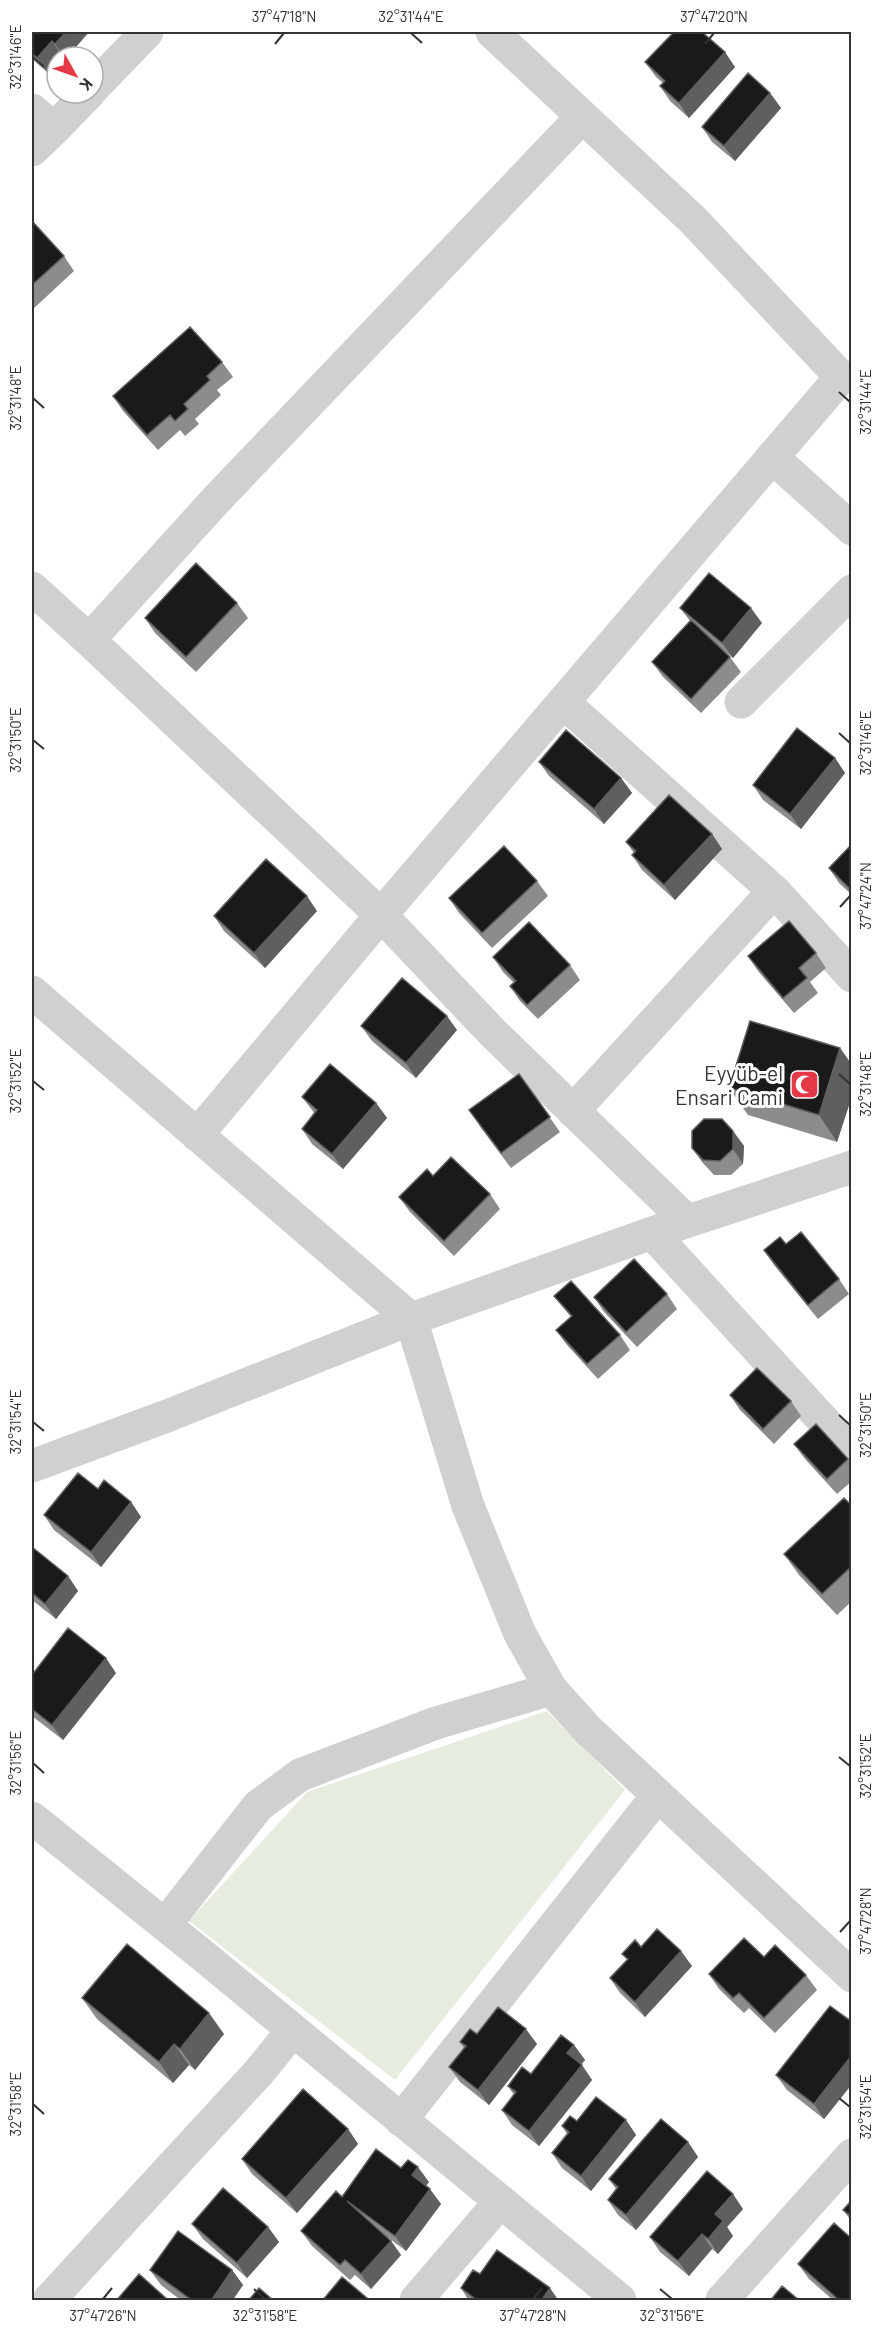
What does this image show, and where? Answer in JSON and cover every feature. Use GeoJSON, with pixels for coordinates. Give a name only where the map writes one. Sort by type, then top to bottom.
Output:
{"type":"FeatureCollection","features":[{"type":"Feature","properties":{"kind":"street"},"geometry":{"type":"LineString","coordinates":[[105,76],[147,32]]}},
{"type":"Feature","properties":{"kind":"street"},"geometry":{"type":"LineString","coordinates":[[197,1135],[381,915],[846,370],[693,221],[492,32]]}},
{"type":"Feature","properties":{"kind":"street"},"geometry":{"type":"LineString","coordinates":[[39,130],[73,105]]}},
{"type":"Feature","properties":{"kind":"street"},"geometry":{"type":"LineString","coordinates":[[89,640],[216,500],[582,117]]}},
{"type":"Feature","properties":{"kind":"street"},"geometry":{"type":"LineString","coordinates":[[772,457],[852,529]]}},
{"type":"Feature","properties":{"kind":"street"},"geometry":{"type":"LineString","coordinates":[[32,588],[381,915],[493,1033],[687,1221]]}},
{"type":"Feature","properties":{"kind":"street"},"geometry":{"type":"LineString","coordinates":[[741,702],[852,591]]}},
{"type":"Feature","properties":{"kind":"street"},"geometry":{"type":"LineString","coordinates":[[563,702],[774,891],[852,976]]}},
{"type":"Feature","properties":{"kind":"street"},"geometry":{"type":"LineString","coordinates":[[573,1112],[774,891]]}},
{"type":"Feature","properties":{"kind":"street"},"geometry":{"type":"LineString","coordinates":[[32,992],[411,1319],[468,1506],[520,1634],[551,1689],[588,1730],[852,1976]]}},
{"type":"Feature","properties":{"kind":"street"},"geometry":{"type":"LineString","coordinates":[[39,1455],[652,1233],[852,1167]]}},
{"type":"Feature","properties":{"kind":"street"},"geometry":{"type":"LineString","coordinates":[[652,1233],[852,1452]]}},
{"type":"Feature","properties":{"kind":"street"},"geometry":{"type":"LineString","coordinates":[[165,1925],[258,1806],[300,1775],[436,1723],[551,1689]]}},
{"type":"Feature","properties":{"kind":"street"},"geometry":{"type":"LineString","coordinates":[[401,2120],[658,1795]]}},
{"type":"Feature","properties":{"kind":"street"},"geometry":{"type":"LineString","coordinates":[[32,1818],[620,2301]]}},
{"type":"Feature","properties":{"kind":"street"},"geometry":{"type":"LineString","coordinates":[[49,2301],[259,2072],[292,2030]]}},
{"type":"Feature","properties":{"kind":"street"},"geometry":{"type":"LineString","coordinates":[[722,2301],[852,2155]]}},
{"type":"Feature","properties":{"kind":"street"},"geometry":{"type":"LineString","coordinates":[[416,2301],[500,2202]]}},
{"type":"Feature","properties":{"kind":"shaded area"},"geometry":{"type":"Polygon","coordinates":[[[547,1711],[625,1790],[395,2080],[189,1921],[307,1792],[547,1711]]]}},
{"type":"Feature","properties":{"kind":"building"},"geometry":{"type":"Polygon","coordinates":[[[32,32],[66,32],[55,44],[52,41],[45,45],[45,49],[37,58],[32,53],[32,32]]]}},
{"type":"Feature","properties":{"kind":"building"},"geometry":{"type":"Polygon","coordinates":[[[674,32],[702,32],[725,52],[679,103],[660,86],[665,81],[645,62],[674,32]]]}},
{"type":"Feature","properties":{"kind":"building"},"geometry":{"type":"Polygon","coordinates":[[[748,73],[770,93],[724,146],[702,127],[748,73]]]}},
{"type":"Feature","properties":{"kind":"building"},"geometry":{"type":"Polygon","coordinates":[[[32,221],[64,256],[32,285],[32,221]]]}},
{"type":"Feature","properties":{"kind":"building"},"geometry":{"type":"Polygon","coordinates":[[[190,327],[222,362],[207,376],[210,380],[184,404],[188,409],[175,421],[170,415],[147,435],[113,396],[190,327]]]}},
{"type":"Feature","properties":{"kind":"building"},"geometry":{"type":"Polygon","coordinates":[[[196,563],[237,603],[186,657],[145,618],[196,563]]]}},
{"type":"Feature","properties":{"kind":"building"},"geometry":{"type":"Polygon","coordinates":[[[709,573],[751,608],[722,643],[680,608],[709,573]]]}},
{"type":"Feature","properties":{"kind":"building"},"geometry":{"type":"Polygon","coordinates":[[[691,620],[730,657],[691,699],[652,662],[691,620]]]}},
{"type":"Feature","properties":{"kind":"building"},"geometry":{"type":"Polygon","coordinates":[[[797,728],[835,758],[790,814],[753,785],[797,728]]]}},
{"type":"Feature","properties":{"kind":"building"},"geometry":{"type":"Polygon","coordinates":[[[566,730],[621,778],[594,809],[539,762],[566,730]]]}},
{"type":"Feature","properties":{"kind":"building"},"geometry":{"type":"Polygon","coordinates":[[[669,795],[712,834],[664,885],[632,855],[636,851],[626,842],[669,795]]]}},
{"type":"Feature","properties":{"kind":"building"},"geometry":{"type":"Polygon","coordinates":[[[852,844],[852,891],[829,868],[852,844]]]}},
{"type":"Feature","properties":{"kind":"building"},"geometry":{"type":"Polygon","coordinates":[[[504,846],[537,881],[482,933],[449,898],[504,846]]]}},
{"type":"Feature","properties":{"kind":"building"},"geometry":{"type":"Polygon","coordinates":[[[266,859],[307,896],[254,953],[214,916],[266,859]]]}},
{"type":"Feature","properties":{"kind":"building"},"geometry":{"type":"Polygon","coordinates":[[[789,921],[816,953],[799,968],[807,978],[783,998],[748,956],[789,921]]]}},
{"type":"Feature","properties":{"kind":"building"},"geometry":{"type":"Polygon","coordinates":[[[529,922],[570,965],[527,1005],[510,986],[516,981],[493,957],[529,922]]]}},
{"type":"Feature","properties":{"kind":"building"},"geometry":{"type":"Polygon","coordinates":[[[402,978],[447,1016],[406,1063],[361,1026],[402,978]]]}},
{"type":"Feature","properties":{"kind":"building"},"geometry":{"type":"Polygon","coordinates":[[[750,1021],[840,1048],[819,1115],[729,1088],[750,1021]]]}},
{"type":"Feature","properties":{"kind":"building"},"geometry":{"type":"Polygon","coordinates":[[[330,1064],[376,1103],[332,1154],[302,1129],[317,1110],[302,1097],[330,1064]]]}},
{"type":"Feature","properties":{"kind":"building"},"geometry":{"type":"Polygon","coordinates":[[[519,1074],[550,1117],[501,1153],[469,1110],[519,1074]]]}},
{"type":"Feature","properties":{"kind":"building"},"geometry":{"type":"Polygon","coordinates":[[[704,1119],[722,1119],[733,1131],[733,1149],[720,1161],[703,1160],[692,1148],[692,1131],[704,1119]]]}},
{"type":"Feature","properties":{"kind":"building"},"geometry":{"type":"Polygon","coordinates":[[[451,1157],[490,1194],[444,1241],[399,1197],[427,1169],[433,1176],[451,1157]]]}},
{"type":"Feature","properties":{"kind":"building"},"geometry":{"type":"Polygon","coordinates":[[[801,1232],[839,1279],[808,1305],[764,1250],[780,1237],[786,1244],[801,1232]]]}},
{"type":"Feature","properties":{"kind":"building"},"geometry":{"type":"Polygon","coordinates":[[[634,1259],[667,1294],[626,1332],[594,1297],[634,1259]]]}},
{"type":"Feature","properties":{"kind":"building"},"geometry":{"type":"Polygon","coordinates":[[[571,1281],[620,1335],[587,1364],[556,1330],[572,1316],[554,1296],[571,1281]]]}},
{"type":"Feature","properties":{"kind":"building"},"geometry":{"type":"Polygon","coordinates":[[[757,1368],[791,1401],[763,1429],[730,1395],[757,1368]]]}},
{"type":"Feature","properties":{"kind":"building"},"geometry":{"type":"Polygon","coordinates":[[[816,1424],[848,1459],[827,1479],[794,1444],[816,1424]]]}},
{"type":"Feature","properties":{"kind":"building"},"geometry":{"type":"Polygon","coordinates":[[[78,1473],[98,1489],[104,1480],[131,1502],[91,1552],[44,1515],[78,1473]]]}},
{"type":"Feature","properties":{"kind":"building"},"geometry":{"type":"Polygon","coordinates":[[[844,1498],[852,1506],[852,1566],[822,1594],[784,1554],[844,1498]]]}},
{"type":"Feature","properties":{"kind":"building"},"geometry":{"type":"Polygon","coordinates":[[[32,1547],[68,1576],[45,1604],[32,1593],[32,1547]]]}},
{"type":"Feature","properties":{"kind":"building"},"geometry":{"type":"Polygon","coordinates":[[[68,1628],[106,1658],[52,1725],[32,1709],[32,1675],[68,1628]]]}},
{"type":"Feature","properties":{"kind":"building"},"geometry":{"type":"Polygon","coordinates":[[[657,1929],[681,1951],[635,2002],[610,1978],[628,1959],[622,1954],[635,1940],[641,1947],[657,1929]]]}},
{"type":"Feature","properties":{"kind":"building"},"geometry":{"type":"Polygon","coordinates":[[[744,1938],[764,1957],[775,1945],[806,1975],[764,2018],[739,1993],[733,1998],[709,1974],[744,1938]]]}},
{"type":"Feature","properties":{"kind":"building"},"geometry":{"type":"Polygon","coordinates":[[[127,1944],[209,2013],[180,2049],[174,2044],[159,2062],[82,1998],[127,1944]]]}},
{"type":"Feature","properties":{"kind":"building"},"geometry":{"type":"Polygon","coordinates":[[[830,2006],[852,2022],[852,2055],[814,2104],[776,2075],[830,2006]]]}},
{"type":"Feature","properties":{"kind":"building"},"geometry":{"type":"Polygon","coordinates":[[[498,2007],[526,2029],[478,2090],[449,2067],[466,2046],[460,2042],[470,2029],[477,2034],[498,2007]]]}},
{"type":"Feature","properties":{"kind":"building"},"geometry":{"type":"Polygon","coordinates":[[[561,2035],[574,2045],[567,2053],[582,2065],[529,2131],[502,2110],[516,2092],[508,2086],[522,2067],[531,2074],[561,2035]]]}},
{"type":"Feature","properties":{"kind":"building"},"geometry":{"type":"Polygon","coordinates":[[[303,2089],[348,2129],[286,2198],[242,2159],[303,2089]]]}},
{"type":"Feature","properties":{"kind":"building"},"geometry":{"type":"Polygon","coordinates":[[[596,2097],[626,2120],[581,2176],[552,2153],[569,2132],[562,2126],[570,2116],[577,2121],[596,2097]]]}},
{"type":"Feature","properties":{"kind":"building"},"geometry":{"type":"Polygon","coordinates":[[[661,2119],[688,2142],[626,2215],[608,2200],[618,2187],[609,2179],[661,2119]]]}},
{"type":"Feature","properties":{"kind":"building"},"geometry":{"type":"Polygon","coordinates":[[[376,2149],[401,2168],[408,2160],[418,2167],[412,2175],[430,2189],[395,2236],[347,2201],[391,2241],[361,2274],[345,2260],[340,2265],[301,2231],[336,2191],[342,2197],[376,2149]]]}},
{"type":"Feature","properties":{"kind":"building"},"geometry":{"type":"Polygon","coordinates":[[[707,2171],[733,2194],[715,2214],[723,2221],[708,2239],[702,2234],[678,2261],[650,2237],[707,2171]]]}},
{"type":"Feature","properties":{"kind":"building"},"geometry":{"type":"Polygon","coordinates":[[[223,2188],[268,2227],[237,2263],[192,2224],[223,2188]]]}},
{"type":"Feature","properties":{"kind":"building"},"geometry":{"type":"Polygon","coordinates":[[[852,2200],[852,2217],[843,2210],[852,2200]]]}},
{"type":"Feature","properties":{"kind":"building"},"geometry":{"type":"Polygon","coordinates":[[[834,2223],[852,2239],[852,2301],[840,2301],[798,2264],[834,2223]]]}},
{"type":"Feature","properties":{"kind":"building"},"geometry":{"type":"Polygon","coordinates":[[[178,2231],[232,2270],[211,2301],[193,2301],[150,2270],[178,2231]]]}},
{"type":"Feature","properties":{"kind":"building"},"geometry":{"type":"Polygon","coordinates":[[[497,2250],[550,2288],[541,2301],[478,2301],[461,2288],[473,2270],[480,2274],[497,2250]]]}},
{"type":"Feature","properties":{"kind":"building"},"geometry":{"type":"Polygon","coordinates":[[[139,2274],[169,2301],[116,2301],[139,2274]]]}},
{"type":"Feature","properties":{"kind":"building"},"geometry":{"type":"Polygon","coordinates":[[[342,2277],[367,2298],[364,2301],[322,2301],[342,2277]]]}},
{"type":"Feature","properties":{"kind":"building"},"geometry":{"type":"Polygon","coordinates":[[[782,2286],[800,2301],[770,2301],[782,2286]]]}},
{"type":"Feature","properties":{"kind":"building"},"geometry":{"type":"Polygon","coordinates":[[[259,2288],[274,2301],[248,2301],[259,2288]]]}},
{"type":"Feature","properties":{"kind":"place","name":"Eyyüb-el Ensari Cami"},"geometry":{"type":"Point","coordinates":[804,1084]}}]}
